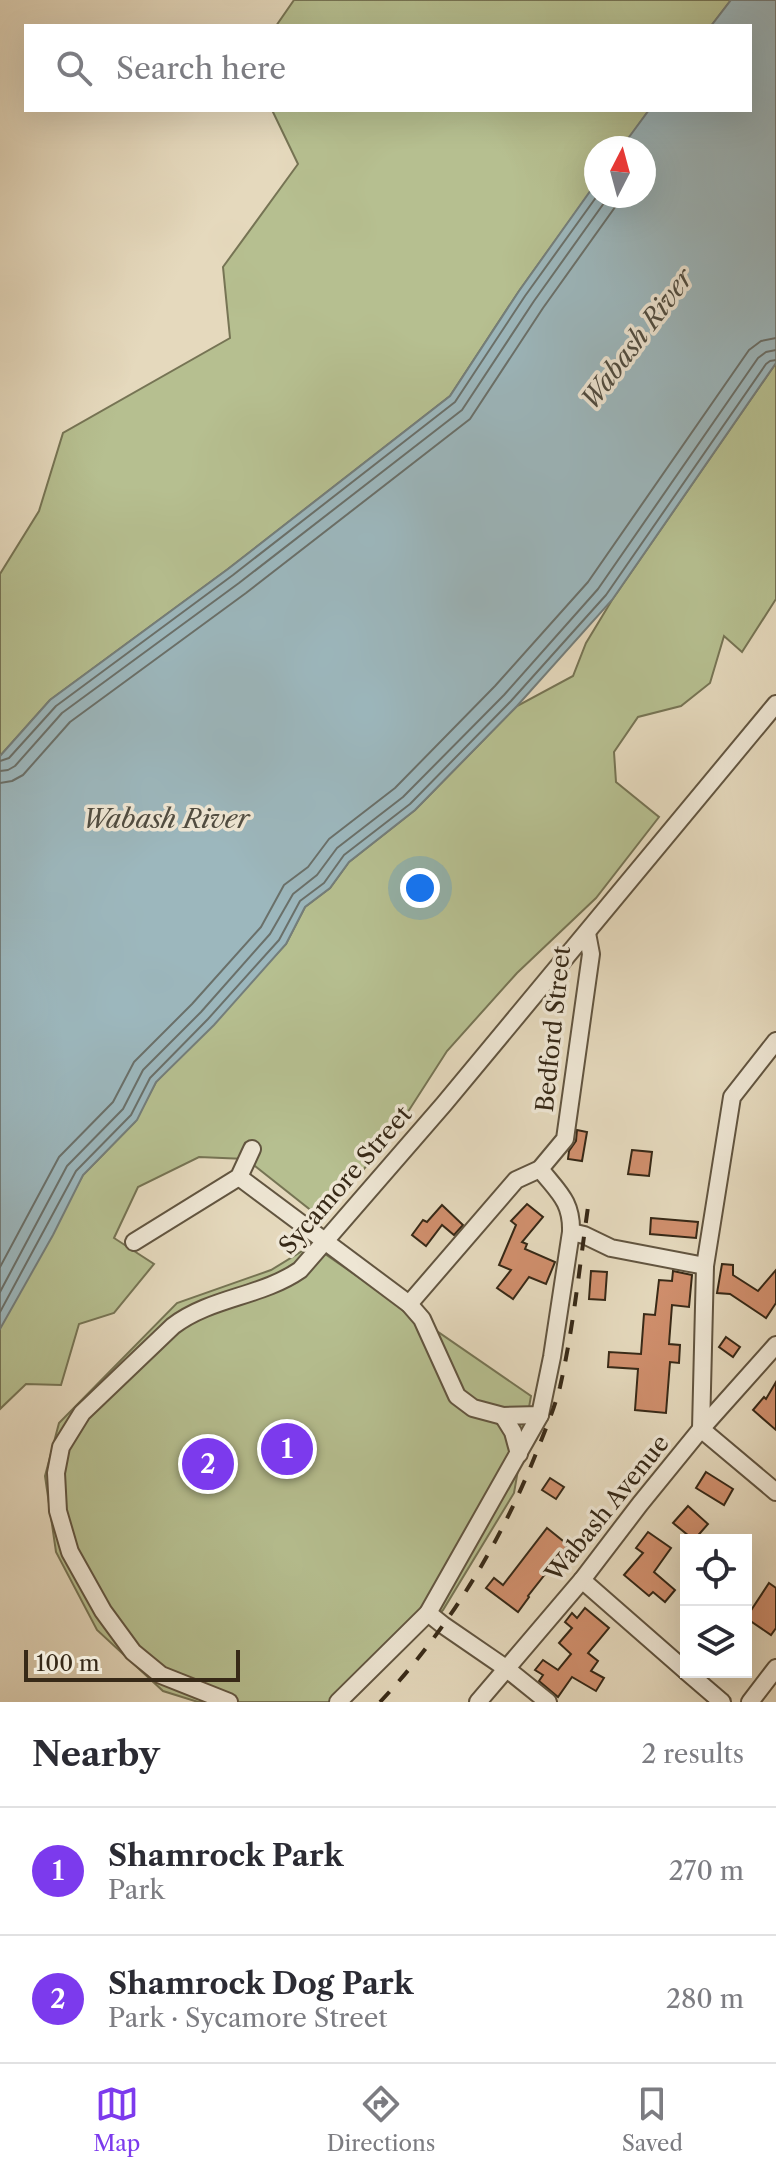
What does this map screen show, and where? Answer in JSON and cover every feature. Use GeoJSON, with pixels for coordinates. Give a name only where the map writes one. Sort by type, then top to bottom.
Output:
{"type":"FeatureCollection","features":[{"type":"Feature","properties":{"kind":"street","name":"Sycamore Street"},"geometry":{"type":"LineString","coordinates":[[229,1702],[161,1675],[133,1652],[103,1611],[70,1552],[58,1511],[56,1473],[61,1447],[82,1413],[188,1314],[260,1291],[300,1270],[444,1104],[776,704]]}},
{"type":"Feature","properties":{"kind":"street","name":"Bedford Street"},"geometry":{"type":"LineString","coordinates":[[409,1304],[516,1180],[540,1169],[565,1139],[591,954],[587,933]]}},
{"type":"Feature","properties":{"kind":"street"},"geometry":{"type":"LineString","coordinates":[[776,1041],[732,1097],[705,1266],[701,1429],[776,1492]]}},
{"type":"Feature","properties":{"kind":"street"},"geometry":{"type":"LineString","coordinates":[[134,1242],[239,1177],[252,1149]]}},
{"type":"Feature","properties":{"kind":"street"},"geometry":{"type":"LineString","coordinates":[[338,1702],[428,1613],[540,1415],[552,1357],[572,1215],[568,1205],[540,1169]]}},
{"type":"Feature","properties":{"kind":"street"},"geometry":{"type":"LineString","coordinates":[[239,1177],[409,1304],[422,1319],[457,1396],[473,1408],[503,1416],[540,1415]]}},
{"type":"Feature","properties":{"kind":"street"},"geometry":{"type":"LineString","coordinates":[[571,1232],[611,1248],[705,1266]]}},
{"type":"Feature","properties":{"kind":"street","name":"Wabash Avenue"},"geometry":{"type":"LineString","coordinates":[[478,1702],[582,1580],[701,1429],[776,1345]]}},
{"type":"Feature","properties":{"kind":"street"},"geometry":{"type":"LineString","coordinates":[[503,1416],[513,1432],[519,1454]]}},
{"type":"Feature","properties":{"kind":"street"},"geometry":{"type":"LineString","coordinates":[[582,1580],[680,1665]]}},
{"type":"Feature","properties":{"kind":"street"},"geometry":{"type":"LineString","coordinates":[[428,1613],[548,1702]]}},
{"type":"Feature","properties":{"kind":"street"},"geometry":{"type":"LineString","coordinates":[[750,1702],[776,1668]]}},
{"type":"Feature","properties":{"kind":"street"},"geometry":{"type":"LineString","coordinates":[[695,1678],[722,1702]]}},
{"type":"Feature","properties":{"kind":"green space"},"geometry":{"type":"Polygon","coordinates":[[[294,0],[731,0],[713,24],[277,24],[294,0]]]}},
{"type":"Feature","properties":{"kind":"green space"},"geometry":{"type":"Polygon","coordinates":[[[273,112],[648,112],[631,136],[584,136],[584,201],[519,291],[450,396],[228,569],[50,700],[0,756],[0,574],[39,511],[63,433],[230,338],[223,267],[298,164],[273,112]]]}},
{"type":"Feature","properties":{"kind":"green space"},"geometry":{"type":"Polygon","coordinates":[[[776,363],[776,599],[742,652],[724,636],[710,683],[681,706],[638,717],[614,752],[616,782],[659,817],[596,898],[517,973],[447,1051],[395,1132],[322,1219],[246,1159],[199,1157],[138,1187],[114,1238],[154,1264],[114,1313],[79,1324],[61,1385],[26,1384],[0,1409],[0,1326],[83,1175],[135,1122],[156,1082],[286,944],[305,907],[330,888],[349,862],[415,810],[517,706],[573,676],[586,643],[612,600],[776,363]]]}},
{"type":"Feature","properties":{"kind":"green space"},"geometry":{"type":"Polygon","coordinates":[[[312,1245],[531,1396],[514,1493],[443,1610],[349,1702],[198,1702],[163,1691],[97,1630],[56,1552],[45,1476],[59,1423],[177,1303],[271,1270],[312,1245]]]}},
{"type":"Feature","properties":{"kind":"water","name":"Wabash River"},"geometry":{"type":"Polygon","coordinates":[[[731,0],[776,0],[776,363],[612,600],[517,706],[415,810],[349,862],[330,888],[305,907],[286,944],[214,1025],[156,1082],[137,1120],[83,1175],[0,1329],[0,756],[50,700],[228,569],[450,396],[584,200],[584,208],[656,208],[656,136],[630,136],[648,112],[752,112],[752,24],[713,24],[731,0]]]}},
{"type":"Feature","properties":{"kind":"building"},"geometry":{"type":"Polygon","coordinates":[[[577,1130],[587,1132],[582,1161],[568,1159],[577,1130]]]}},
{"type":"Feature","properties":{"kind":"building"},"geometry":{"type":"Polygon","coordinates":[[[632,1150],[652,1152],[649,1176],[628,1174],[632,1150]]]}},
{"type":"Feature","properties":{"kind":"building"},"geometry":{"type":"Polygon","coordinates":[[[527,1204],[543,1217],[522,1242],[527,1244],[525,1249],[555,1262],[546,1284],[529,1277],[513,1299],[497,1288],[511,1270],[499,1265],[516,1225],[511,1221],[527,1204]]]}},
{"type":"Feature","properties":{"kind":"building"},"geometry":{"type":"Polygon","coordinates":[[[442,1205],[463,1225],[454,1235],[442,1225],[426,1246],[412,1235],[423,1220],[427,1222],[442,1205]]]}},
{"type":"Feature","properties":{"kind":"building"},"geometry":{"type":"Polygon","coordinates":[[[651,1218],[698,1222],[696,1238],[650,1234],[651,1218]]]}},
{"type":"Feature","properties":{"kind":"building"},"geometry":{"type":"Polygon","coordinates":[[[722,1264],[733,1265],[733,1275],[758,1291],[776,1270],[776,1303],[766,1318],[730,1294],[717,1293],[722,1264]]]}},
{"type":"Feature","properties":{"kind":"building"},"geometry":{"type":"Polygon","coordinates":[[[591,1271],[607,1272],[605,1300],[589,1299],[591,1271]]]}},
{"type":"Feature","properties":{"kind":"building"},"geometry":{"type":"Polygon","coordinates":[[[673,1271],[692,1275],[689,1307],[672,1305],[669,1344],[680,1345],[679,1363],[670,1362],[666,1413],[635,1410],[638,1369],[608,1367],[609,1352],[641,1354],[644,1314],[655,1315],[659,1280],[672,1281],[673,1271]]]}},
{"type":"Feature","properties":{"kind":"building"},"geometry":{"type":"Polygon","coordinates":[[[726,1337],[740,1347],[733,1357],[719,1347],[726,1337]]]}},
{"type":"Feature","properties":{"kind":"building"},"geometry":{"type":"Polygon","coordinates":[[[776,1382],[776,1430],[753,1410],[764,1397],[766,1399],[776,1382]]]}},
{"type":"Feature","properties":{"kind":"building"},"geometry":{"type":"Polygon","coordinates":[[[706,1472],[733,1489],[724,1505],[696,1488],[706,1472]]]}},
{"type":"Feature","properties":{"kind":"building"},"geometry":{"type":"Polygon","coordinates":[[[550,1478],[564,1487],[556,1499],[542,1490],[550,1478]]]}},
{"type":"Feature","properties":{"kind":"building"},"geometry":{"type":"Polygon","coordinates":[[[688,1506],[708,1524],[699,1534],[687,1534],[673,1523],[688,1506]]]}},
{"type":"Feature","properties":{"kind":"building"},"geometry":{"type":"Polygon","coordinates":[[[547,1528],[568,1545],[518,1612],[486,1588],[494,1578],[503,1585],[547,1528]]]}},
{"type":"Feature","properties":{"kind":"building"},"geometry":{"type":"Polygon","coordinates":[[[648,1532],[671,1548],[654,1572],[675,1590],[665,1602],[653,1592],[649,1596],[624,1575],[643,1553],[636,1548],[648,1532]]]}},
{"type":"Feature","properties":{"kind":"building"},"geometry":{"type":"Polygon","coordinates":[[[769,1583],[776,1588],[776,1628],[771,1635],[752,1622],[752,1609],[769,1583]]]}},
{"type":"Feature","properties":{"kind":"building"},"geometry":{"type":"Polygon","coordinates":[[[585,1608],[609,1628],[588,1653],[598,1661],[591,1671],[604,1678],[596,1691],[572,1677],[558,1697],[539,1681],[543,1675],[535,1670],[543,1660],[558,1670],[571,1654],[559,1643],[572,1628],[565,1622],[572,1613],[577,1618],[585,1608]]]}},
{"type":"Feature","properties":{"kind":"railway"},"geometry":{"type":"LineString","coordinates":[[380,1702],[427,1646],[469,1586],[505,1522],[535,1456],[560,1387],[589,1200]]}},
{"type":"Feature","properties":{"kind":"place","name":"Shamrock Park"},"geometry":{"type":"Point","coordinates":[287,1449]}},
{"type":"Feature","properties":{"kind":"place","name":"Shamrock Dog Park"},"geometry":{"type":"Point","coordinates":[208,1464]}}]}
